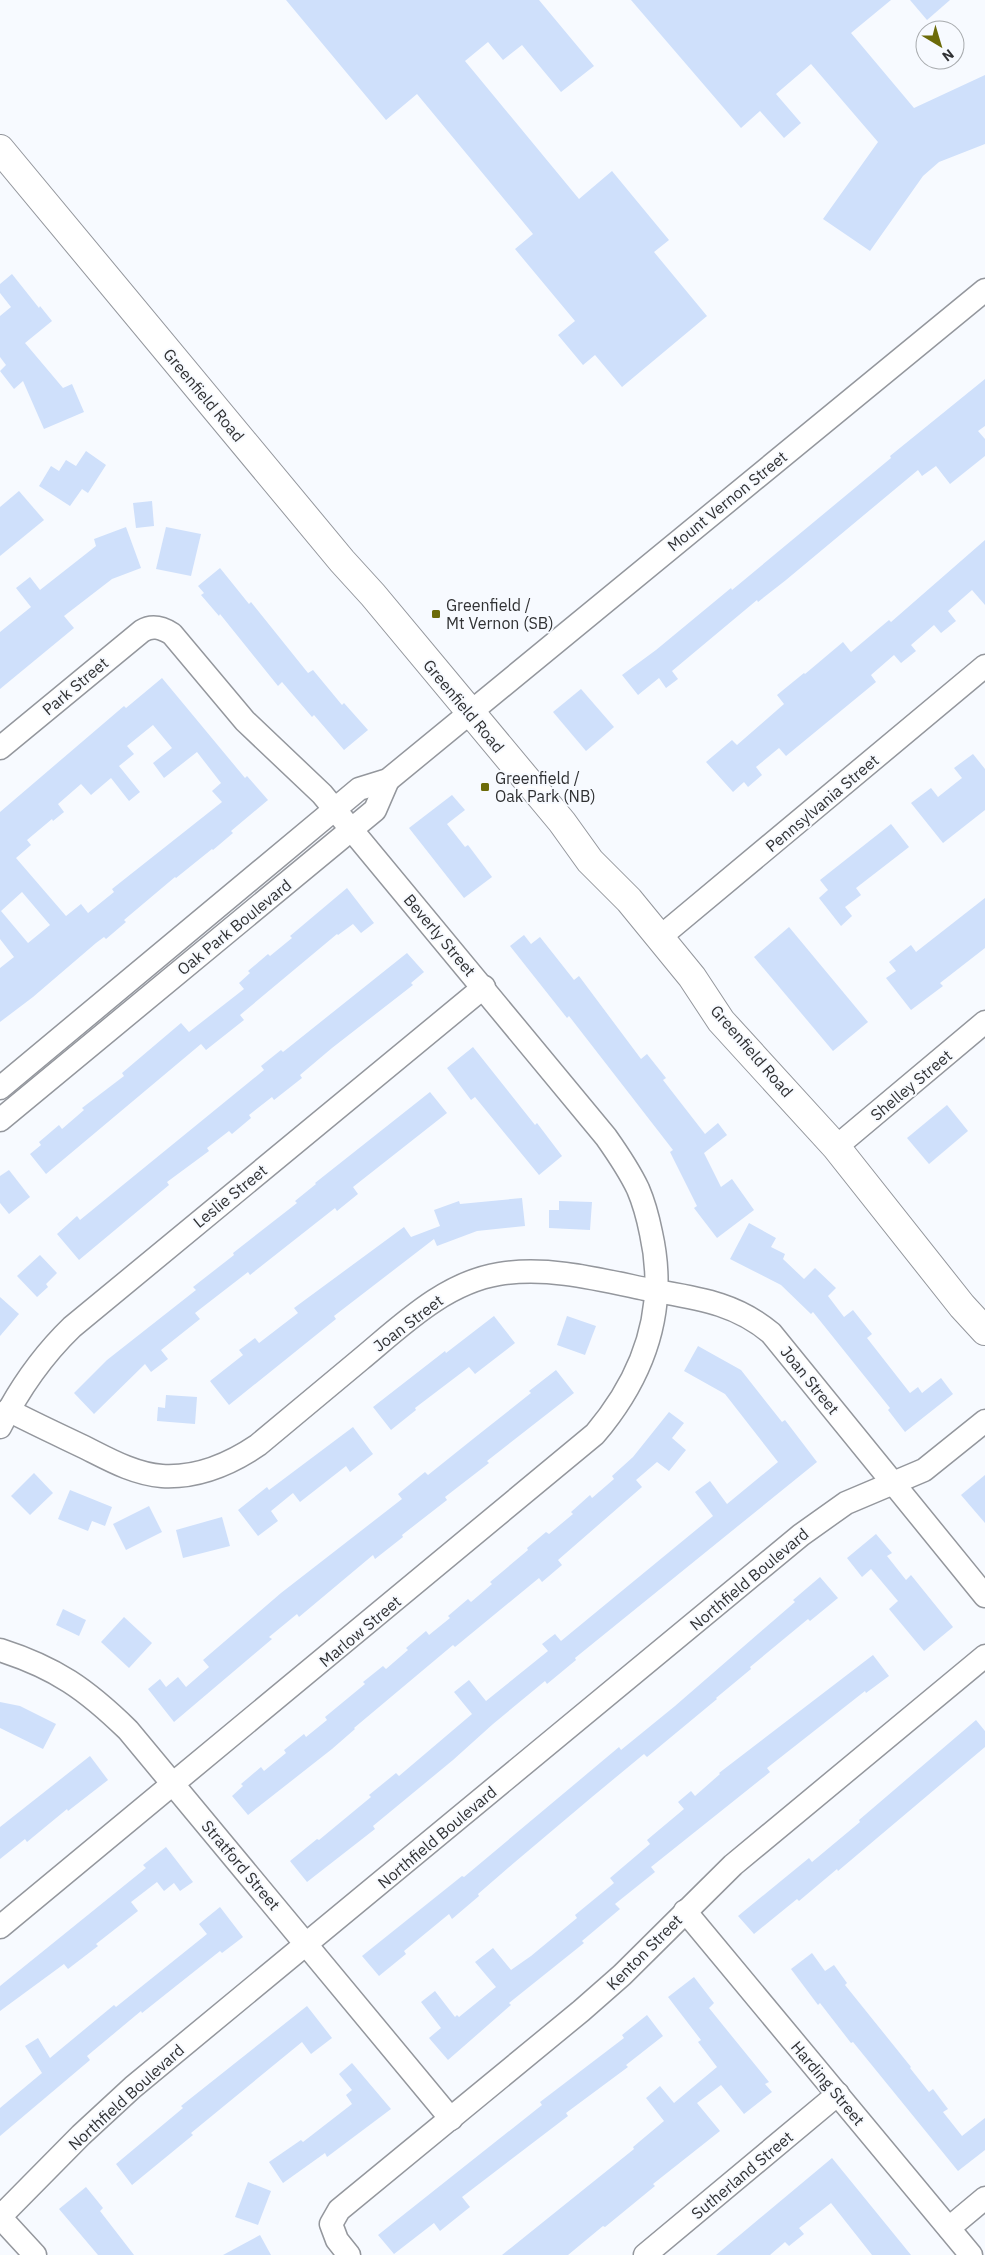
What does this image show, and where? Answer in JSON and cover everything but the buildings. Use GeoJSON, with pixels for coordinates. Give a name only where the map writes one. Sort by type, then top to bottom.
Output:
{"type":"FeatureCollection","features":[{"type":"Feature","properties":{"kind":"main road","name":"Greenfield Road"},"geometry":{"type":"LineString","coordinates":[[0,150],[562,822],[590,861],[628,900],[692,977],[721,1021],[836,1147],[962,1306],[985,1331]]}},
{"type":"Feature","properties":{"kind":"street","name":"Mount Vernon Street"},"geometry":{"type":"LineString","coordinates":[[470,713],[985,290]]}},
{"type":"Feature","properties":{"kind":"street","name":"Park Street"},"geometry":{"type":"LineString","coordinates":[[0,748],[136,636],[151,627]]}},
{"type":"Feature","properties":{"kind":"street","name":"Beverly Street"},"geometry":{"type":"LineString","coordinates":[[151,627],[164,628],[172,634],[245,721],[322,794],[484,987],[606,1137],[624,1163],[639,1191],[648,1219],[657,1268],[657,1291]]}},
{"type":"Feature","properties":{"kind":"street","name":"Pennsylvania Street"},"geometry":{"type":"LineString","coordinates":[[659,938],[985,666]]}},
{"type":"Feature","properties":{"kind":"street","name":"Oak Park Boulevard"},"geometry":{"type":"LineString","coordinates":[[0,1088],[359,789],[388,780],[470,713]]}},
{"type":"Feature","properties":{"kind":"street","name":"Oak Park Boulevard"},"geometry":{"type":"LineString","coordinates":[[0,1120],[352,830],[374,810],[388,780]]}},
{"type":"Feature","properties":{"kind":"street","name":"Leslie Street"},"geometry":{"type":"LineString","coordinates":[[4,1419],[36,1366],[72,1326],[484,987]]}},
{"type":"Feature","properties":{"kind":"street","name":"Shelley Street"},"geometry":{"type":"LineString","coordinates":[[836,1147],[985,1022]]}},
{"type":"Feature","properties":{"kind":"street"},"geometry":{"type":"LineString","coordinates":[[52,1045],[67,1064]]}},
{"type":"Feature","properties":{"kind":"street","name":"Joan Street"},"geometry":{"type":"LineString","coordinates":[[4,1419],[146,1473],[162,1476],[207,1471],[229,1462],[258,1445],[422,1309],[463,1286],[499,1274],[536,1271],[566,1274],[725,1305],[750,1316],[762,1325],[783,1347],[985,1596]]}},
{"type":"Feature","properties":{"kind":"street","name":"Marlow Street"},"geometry":{"type":"LineString","coordinates":[[0,1927],[595,1434],[610,1417],[634,1378],[650,1336],[657,1291]]}},
{"type":"Feature","properties":{"kind":"street","name":"Northfield Boulevard"},"geometry":{"type":"LineString","coordinates":[[0,2217],[120,2099],[817,1522],[846,1503],[894,1485],[936,1462],[985,1421]]}},
{"type":"Feature","properties":{"kind":"street","name":"Stratford Street"},"geometry":{"type":"LineString","coordinates":[[0,1650],[47,1668],[86,1691],[128,1730],[451,2119]]}},
{"type":"Feature","properties":{"kind":"street","name":"Kenton Street"},"geometry":{"type":"LineString","coordinates":[[349,2255],[333,2233],[331,2224],[339,2210],[601,1994],[684,1911],[740,1859],[985,1656]]}},
{"type":"Feature","properties":{"kind":"street","name":"Harding Street"},"geometry":{"type":"LineString","coordinates":[[684,1911],[971,2255]]}},
{"type":"Feature","properties":{"kind":"street","name":"Sutherland Street"},"geometry":{"type":"LineString","coordinates":[[645,2255],[838,2094]]}},
{"type":"Feature","properties":{"kind":"street"},"geometry":{"type":"LineString","coordinates":[[949,2228],[985,2198]]}},
{"type":"Feature","properties":{"kind":"street"},"geometry":{"type":"LineString","coordinates":[[0,2217],[36,2255]]}},
{"type":"Feature","properties":{"kind":"place","name":"Greenfield / Mt Vernon (SB)"},"geometry":{"type":"Point","coordinates":[436,614]}},
{"type":"Feature","properties":{"kind":"place","name":"Greenfield / Oak Park (NB)"},"geometry":{"type":"Point","coordinates":[485,787]}}]}
